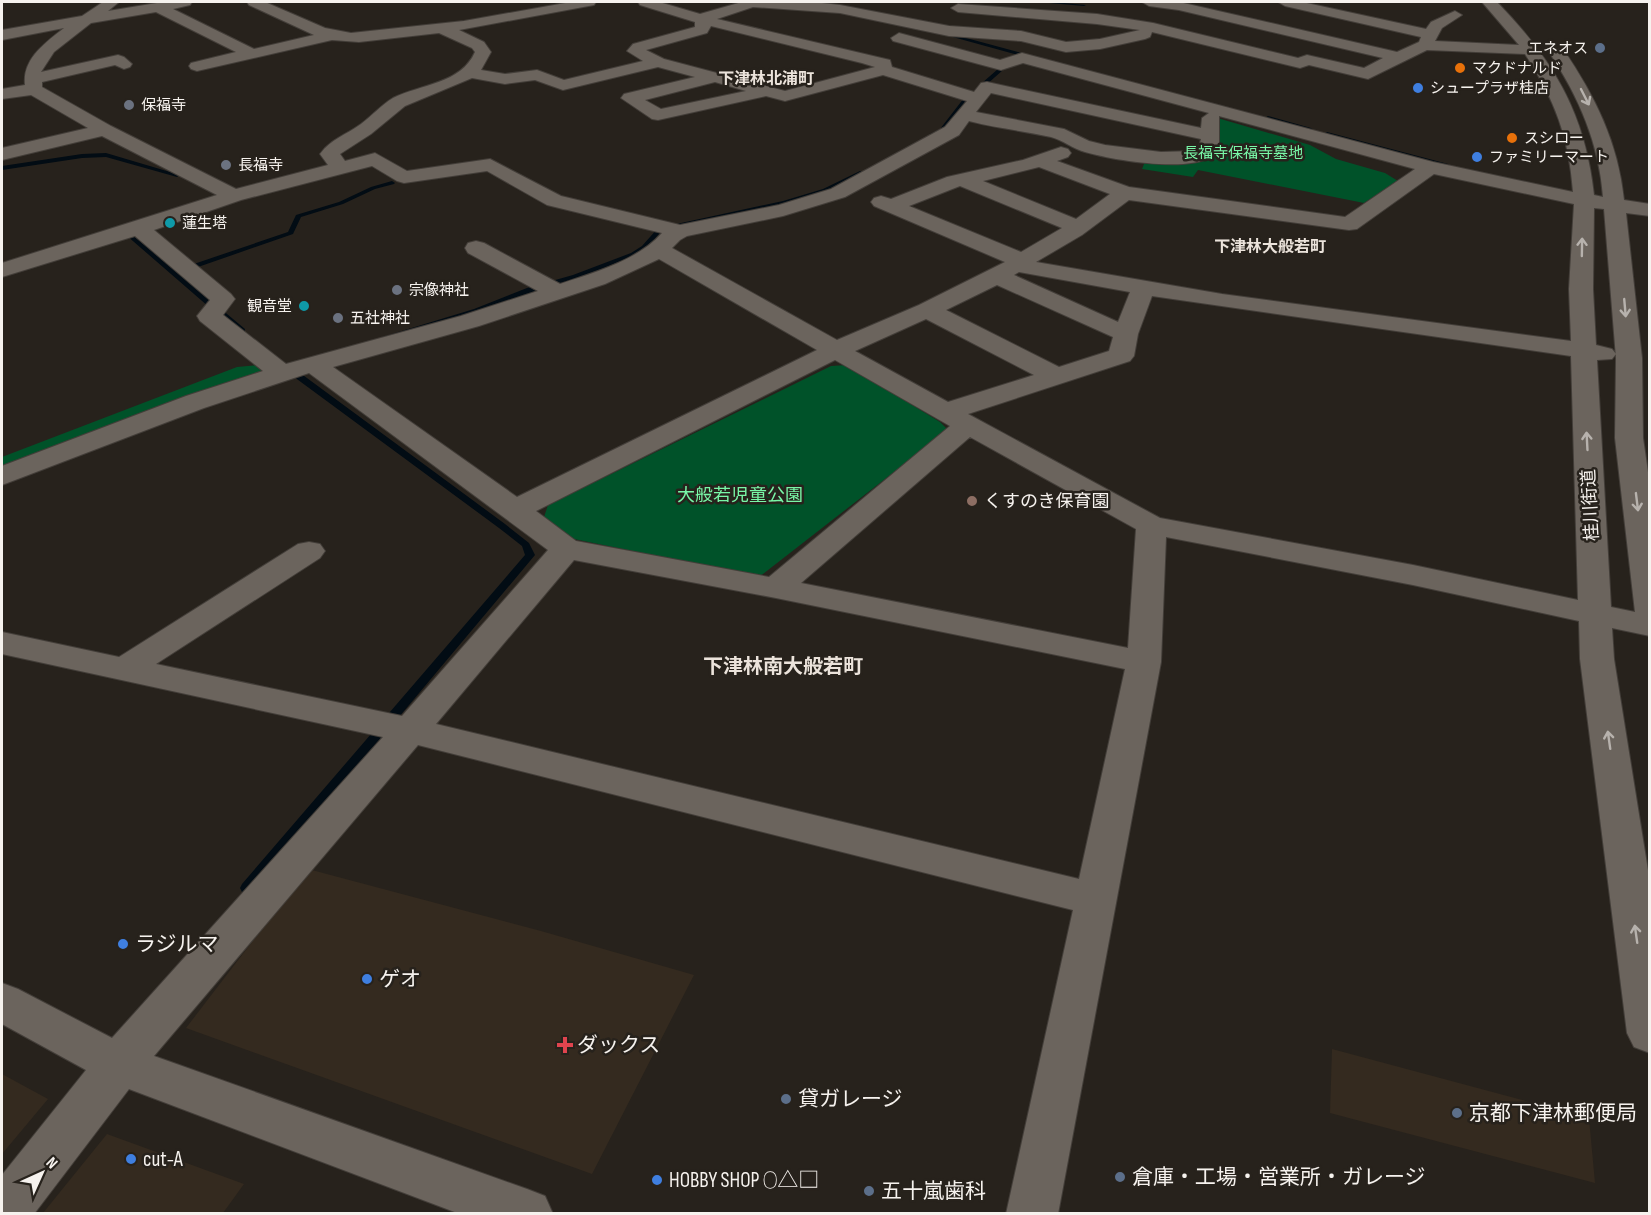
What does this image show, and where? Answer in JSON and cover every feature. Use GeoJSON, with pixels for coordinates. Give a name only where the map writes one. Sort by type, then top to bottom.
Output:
{"type":"FeatureCollection","features":[{"type":"Feature","properties":{"kind":"street"},"geometry":{"type":"LineString","coordinates":[[33,84],[35,65],[41,57],[64,36],[112,2]]}},
{"type":"Feature","properties":{"kind":"street"},"geometry":{"type":"LineString","coordinates":[[2,35],[184,2]]}},
{"type":"Feature","properties":{"kind":"street"},"geometry":{"type":"LineString","coordinates":[[260,4],[287,2]]}},
{"type":"Feature","properties":{"kind":"street"},"geometry":{"type":"LineString","coordinates":[[196,66],[331,36],[365,37],[443,29],[589,2]]}},
{"type":"Feature","properties":{"kind":"street"},"geometry":{"type":"LineString","coordinates":[[645,2],[700,19],[884,63],[883,70]]}},
{"type":"Feature","properties":{"kind":"street"},"geometry":{"type":"LineString","coordinates":[[1149,2],[1235,19],[1398,57]]}},
{"type":"Feature","properties":{"kind":"street"},"geometry":{"type":"LineString","coordinates":[[700,19],[752,3],[801,4],[840,9],[949,31],[1021,36],[1066,47],[1100,44],[1164,31]]}},
{"type":"Feature","properties":{"kind":"street"},"geometry":{"type":"LineString","coordinates":[[260,4],[331,36]]}},
{"type":"Feature","properties":{"kind":"street"},"geometry":{"type":"LineString","coordinates":[[862,58],[921,26],[946,17],[960,4],[1097,19],[1164,31],[1300,63],[1307,60],[1368,74],[1373,69],[1428,40],[1436,26],[1455,15],[1492,10],[1562,58],[1589,105],[1600,131],[1611,169],[1629,358],[1629,438],[1650,610]]}},
{"type":"Feature","properties":{"kind":"street"},"geometry":{"type":"LineString","coordinates":[[1187,36],[1276,4],[1428,40],[1532,50]]}},
{"type":"Feature","properties":{"kind":"street"},"geometry":{"type":"LineString","coordinates":[[158,7],[252,54]]}},
{"type":"Feature","properties":{"kind":"street"},"geometry":{"type":"LineString","coordinates":[[1432,7],[1455,15]]}},
{"type":"Feature","properties":{"kind":"street"},"geometry":{"type":"LineString","coordinates":[[730,10],[795,26]]}},
{"type":"Feature","properties":{"kind":"street","name":"桂川街道"},"geometry":{"type":"LineString","coordinates":[[1492,10],[1532,50],[1556,87],[1575,137],[1584,200],[1581,282],[1583,350],[1598,659],[1650,1033]]}},
{"type":"Feature","properties":{"kind":"street"},"geometry":{"type":"LineString","coordinates":[[700,19],[704,24],[702,30],[635,51],[658,62],[785,96],[883,70],[972,107],[992,123],[1057,133],[1074,138],[1082,145],[1122,153],[1200,157],[1211,143],[1212,115],[1221,110]]}},
{"type":"Feature","properties":{"kind":"street"},"geometry":{"type":"LineString","coordinates":[[2,21],[21,31]]}},
{"type":"Feature","properties":{"kind":"street"},"geometry":{"type":"LineString","coordinates":[[339,167],[330,154],[339,144],[361,132],[398,102],[469,73],[480,63],[483,52],[478,45],[443,29]]}},
{"type":"Feature","properties":{"kind":"street"},"geometry":{"type":"LineString","coordinates":[[626,34],[652,44]]}},
{"type":"Feature","properties":{"kind":"street"},"geometry":{"type":"LineString","coordinates":[[899,38],[1001,65],[1022,58],[1431,167],[1584,200],[1650,210]]}},
{"type":"Feature","properties":{"kind":"street"},"geometry":{"type":"LineString","coordinates":[[2,94],[118,60],[124,64]]}},
{"type":"Feature","properties":{"kind":"street"},"geometry":{"type":"LineString","coordinates":[[469,73],[505,79],[537,75],[563,85],[658,62]]}},
{"type":"Feature","properties":{"kind":"street"},"geometry":{"type":"LineString","coordinates":[[712,78],[630,98],[658,115],[768,92]]}},
{"type":"Feature","properties":{"kind":"street"},"geometry":{"type":"LineString","coordinates":[[33,84],[104,130],[234,196]]}},
{"type":"Feature","properties":{"kind":"street"},"geometry":{"type":"LineString","coordinates":[[2,476],[186,405],[298,369],[470,321],[597,279],[644,259],[670,241],[813,202],[952,131],[987,87],[1210,135]]}},
{"type":"Feature","properties":{"kind":"street"},"geometry":{"type":"LineString","coordinates":[[2,154],[104,130]]}},
{"type":"Feature","properties":{"kind":"street"},"geometry":{"type":"LineString","coordinates":[[892,206],[961,180],[1040,161],[1082,145]]}},
{"type":"Feature","properties":{"kind":"street"},"geometry":{"type":"LineString","coordinates":[[2,270],[234,196],[375,159],[404,177],[490,165],[554,201],[670,241],[836,350],[956,419],[1151,525],[1413,575],[1650,626]]}},
{"type":"Feature","properties":{"kind":"street"},"geometry":{"type":"LineString","coordinates":[[1040,161],[1125,194],[1349,224],[1431,167]]}},
{"type":"Feature","properties":{"kind":"street"},"geometry":{"type":"LineString","coordinates":[[961,180],[1078,226]]}},
{"type":"Feature","properties":{"kind":"street"},"geometry":{"type":"LineString","coordinates":[[840,187],[892,206],[1011,267],[1126,334]]}},
{"type":"Feature","properties":{"kind":"street"},"geometry":{"type":"LineString","coordinates":[[515,510],[836,350],[927,310],[1011,267],[1125,194]]}},
{"type":"Feature","properties":{"kind":"street"},"geometry":{"type":"LineString","coordinates":[[139,228],[218,304],[209,316],[298,369],[515,510],[566,549],[776,588],[1144,663]]}},
{"type":"Feature","properties":{"kind":"street"},"geometry":{"type":"LineString","coordinates":[[476,248],[556,291]]}},
{"type":"Feature","properties":{"kind":"street"},"geometry":{"type":"LineString","coordinates":[[1011,267],[1252,305],[1446,328],[1629,358]]}},
{"type":"Feature","properties":{"kind":"street"},"geometry":{"type":"LineString","coordinates":[[776,588],[956,419],[1056,376],[1121,356],[1126,334],[1143,288]]}},
{"type":"Feature","properties":{"kind":"street"},"geometry":{"type":"LineString","coordinates":[[927,310],[1056,376]]}},
{"type":"Feature","properties":{"kind":"street"},"geometry":{"type":"LineString","coordinates":[[1032,1214],[1144,663],[1151,525]]}},
{"type":"Feature","properties":{"kind":"street"},"geometry":{"type":"LineString","coordinates":[[2,1214],[119,1064],[392,726],[566,549]]}},
{"type":"Feature","properties":{"kind":"street"},"geometry":{"type":"LineString","coordinates":[[123,670],[309,551]]}},
{"type":"Feature","properties":{"kind":"street"},"geometry":{"type":"LineString","coordinates":[[2,643],[392,726],[1095,898]]}},
{"type":"Feature","properties":{"kind":"street"},"geometry":{"type":"LineString","coordinates":[[2,1002],[119,1064],[526,1214]]}},
{"type":"Feature","properties":{"kind":"shaded area"},"geometry":{"type":"Polygon","coordinates":[[[308,869],[541,931],[694,975],[592,1174],[186,1028],[308,869]]]}},
{"type":"Feature","properties":{"kind":"shaded area"},"geometry":{"type":"Polygon","coordinates":[[[1332,1049],[1589,1118],[1595,1183],[1330,1113],[1332,1049]]]}},
{"type":"Feature","properties":{"kind":"shaded area"},"geometry":{"type":"Polygon","coordinates":[[[2,1074],[48,1099],[2,1154],[2,1074]]]}},
{"type":"Feature","properties":{"kind":"shaded area","name":"cut-A"},"geometry":{"type":"Polygon","coordinates":[[[107,1134],[244,1184],[223,1213],[43,1213],[107,1134]]]}},
{"type":"Feature","properties":{"kind":"green space","name":"長福寺保福寺墓地"},"geometry":{"type":"Polygon","coordinates":[[[1214,117],[1310,145],[1336,159],[1385,173],[1398,181],[1364,203],[1198,170],[1193,177],[1142,169],[1146,159],[1188,162],[1208,158],[1215,153],[1219,145],[1214,117]]]}},
{"type":"Feature","properties":{"kind":"green space"},"geometry":{"type":"Polygon","coordinates":[[[258,365],[264,372],[154,408],[2,467],[2,457],[237,367],[258,365]]]}},
{"type":"Feature","properties":{"kind":"green space","name":"大般若児童公園"},"geometry":{"type":"Polygon","coordinates":[[[847,365],[940,422],[948,430],[759,577],[574,539],[543,520],[548,505],[831,366],[847,365]]]}},
{"type":"Feature","properties":{"kind":"waterway"},"geometry":{"type":"LineString","coordinates":[[1040,2],[1084,5]]}},
{"type":"Feature","properties":{"kind":"waterway"},"geometry":{"type":"LineString","coordinates":[[944,33],[1020,54]]}},
{"type":"Feature","properties":{"kind":"waterway"},"geometry":{"type":"LineString","coordinates":[[984,84],[1000,70]]}},
{"type":"Feature","properties":{"kind":"waterway"},"geometry":{"type":"LineString","coordinates":[[932,135],[942,130],[966,99]]}},
{"type":"Feature","properties":{"kind":"waterway"},"geometry":{"type":"LineString","coordinates":[[1268,118],[1309,129]]}},
{"type":"Feature","properties":{"kind":"waterway"},"geometry":{"type":"LineString","coordinates":[[1327,134],[1446,165]]}},
{"type":"Feature","properties":{"kind":"waterway"},"geometry":{"type":"LineString","coordinates":[[2,168],[82,156],[106,155],[177,175]]}},
{"type":"Feature","properties":{"kind":"waterway"},"geometry":{"type":"LineString","coordinates":[[386,337],[477,311],[530,290],[576,277],[633,254],[644,247],[660,229],[785,203],[825,190],[862,172]]}},
{"type":"Feature","properties":{"kind":"waterway"},"geometry":{"type":"LineString","coordinates":[[195,265],[291,233],[298,216],[341,203],[373,188],[392,183]]}},
{"type":"Feature","properties":{"kind":"waterway"},"geometry":{"type":"LineString","coordinates":[[128,234],[242,331]]}},
{"type":"Feature","properties":{"kind":"waterway"},"geometry":{"type":"LineString","coordinates":[[247,888],[530,555],[526,545],[502,526],[289,369]]}},
{"type":"Feature","properties":{"kind":"place","name":"エネオス"},"geometry":{"type":"Point","coordinates":[1600,48]}},
{"type":"Feature","properties":{"kind":"place","name":"マクドナルド"},"geometry":{"type":"Point","coordinates":[1460,68]}},
{"type":"Feature","properties":{"kind":"place","name":"シュープラザ桂店"},"geometry":{"type":"Point","coordinates":[1418,88]}},
{"type":"Feature","properties":{"kind":"place","name":"保福寺"},"geometry":{"type":"Point","coordinates":[129,105]}},
{"type":"Feature","properties":{"kind":"place","name":"スシロー"},"geometry":{"type":"Point","coordinates":[1512,138]}},
{"type":"Feature","properties":{"kind":"place","name":"ファミリーマート"},"geometry":{"type":"Point","coordinates":[1477,157]}},
{"type":"Feature","properties":{"kind":"place","name":"長福寺"},"geometry":{"type":"Point","coordinates":[226,165]}},
{"type":"Feature","properties":{"kind":"place","name":"蓮生塔"},"geometry":{"type":"Point","coordinates":[170,223]}},
{"type":"Feature","properties":{"kind":"place","name":"宗像神社"},"geometry":{"type":"Point","coordinates":[397,290]}},
{"type":"Feature","properties":{"kind":"place","name":"観音堂"},"geometry":{"type":"Point","coordinates":[304,306]}},
{"type":"Feature","properties":{"kind":"place","name":"五社神社"},"geometry":{"type":"Point","coordinates":[338,318]}},
{"type":"Feature","properties":{"kind":"place","name":"くすのき保育園"},"geometry":{"type":"Point","coordinates":[972,501]}},
{"type":"Feature","properties":{"kind":"place","name":"ラジルマ"},"geometry":{"type":"Point","coordinates":[123,944]}},
{"type":"Feature","properties":{"kind":"place","name":"ゲオ"},"geometry":{"type":"Point","coordinates":[367,979]}},
{"type":"Feature","properties":{"kind":"place","name":"ダックス"},"geometry":{"type":"Point","coordinates":[565,1045]}},
{"type":"Feature","properties":{"kind":"place","name":"貸ガレージ"},"geometry":{"type":"Point","coordinates":[786,1099]}},
{"type":"Feature","properties":{"kind":"place","name":"京都下津林郵便局"},"geometry":{"type":"Point","coordinates":[1457,1113]}},
{"type":"Feature","properties":{"kind":"place","name":"cut-A"},"geometry":{"type":"Point","coordinates":[131,1159]}},
{"type":"Feature","properties":{"kind":"place","name":"倉庫・工場・営業所・ガレージ"},"geometry":{"type":"Point","coordinates":[1120,1177]}},
{"type":"Feature","properties":{"kind":"place","name":"HOBBY SHOP ○△□"},"geometry":{"type":"Point","coordinates":[657,1180]}},
{"type":"Feature","properties":{"kind":"place","name":"五十嵐歯科"},"geometry":{"type":"Point","coordinates":[869,1191]}},
{"type":"Feature","properties":{"kind":"district","name":"下津林北浦町"},"geometry":{"type":"Point","coordinates":[766,78]}},
{"type":"Feature","properties":{"kind":"district","name":"下津林大般若町"},"geometry":{"type":"Point","coordinates":[1270,246]}},
{"type":"Feature","properties":{"kind":"district","name":"下津林南大般若町"},"geometry":{"type":"Point","coordinates":[783,666]}}]}
